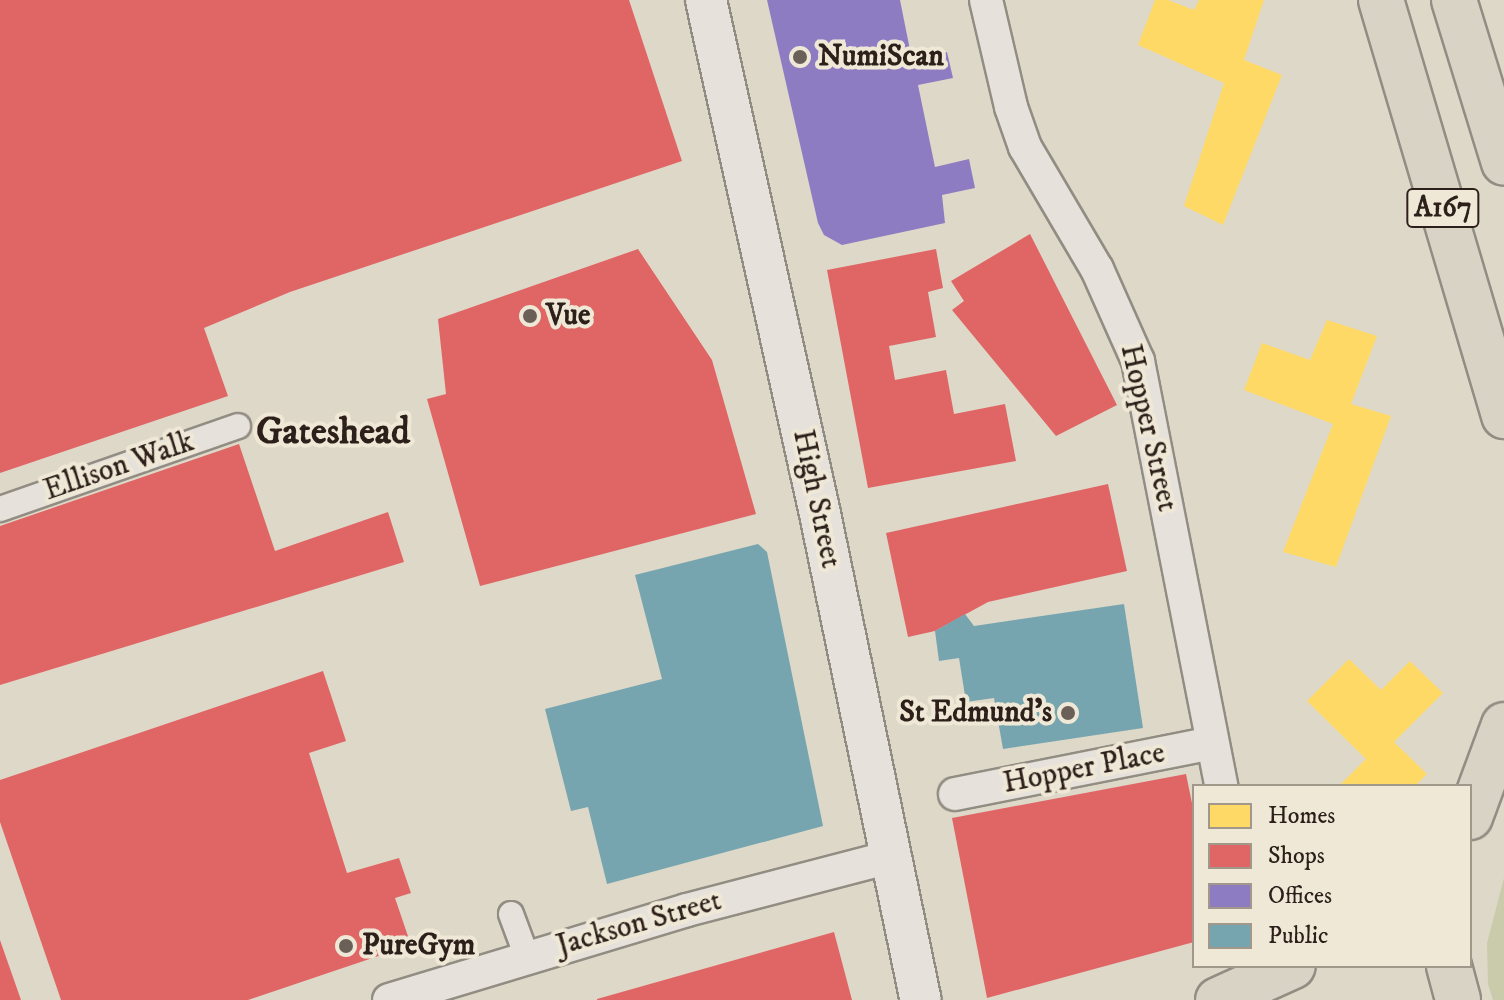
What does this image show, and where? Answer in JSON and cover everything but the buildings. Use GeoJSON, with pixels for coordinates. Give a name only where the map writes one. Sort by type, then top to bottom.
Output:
{"type":"FeatureCollection","features":[{"type":"Feature","properties":{"kind":"highway","name":"A167"},"geometry":{"type":"LineString","coordinates":[[1381,0],[1504,416]]}},
{"type":"Feature","properties":{"kind":"highway","name":"A167"},"geometry":{"type":"LineString","coordinates":[[1454,0],[1504,163]]}},
{"type":"Feature","properties":{"kind":"highway"},"geometry":{"type":"LineString","coordinates":[[1472,812],[1504,725]]}},
{"type":"Feature","properties":{"kind":"highway"},"geometry":{"type":"LineString","coordinates":[[1218,1000],[1289,968]]}},
{"type":"Feature","properties":{"kind":"highway"},"geometry":{"type":"LineString","coordinates":[[1450,968],[1458,1000]]}},
{"type":"Feature","properties":{"kind":"street","name":"High Street"},"geometry":{"type":"LineString","coordinates":[[706,0],[921,1000]]}},
{"type":"Feature","properties":{"kind":"street","name":"Hopper Street"},"geometry":{"type":"LineString","coordinates":[[986,0],[1011,107],[1025,147],[1116,306],[1138,361],[1221,784]]}},
{"type":"Feature","properties":{"kind":"street","name":"Ellison Walk"},"geometry":{"type":"LineString","coordinates":[[0,509],[238,426]]}},
{"type":"Feature","properties":{"kind":"street","name":"Hopper Place"},"geometry":{"type":"LineString","coordinates":[[955,794],[1212,743]]}},
{"type":"Feature","properties":{"kind":"street","name":"Jackson Street"},"geometry":{"type":"LineString","coordinates":[[389,1000],[793,880],[891,857]]}},
{"type":"Feature","properties":{"kind":"street"},"geometry":{"type":"LineString","coordinates":[[511,914],[527,957]]}},
{"type":"Feature","properties":{"kind":"green space"},"geometry":{"type":"Polygon","coordinates":[[[1504,878],[1504,1000],[1493,1000],[1488,984],[1487,943],[1504,878]]]}},
{"type":"Feature","properties":{"kind":"place","name":"NumiScan"},"geometry":{"type":"Point","coordinates":[800,57]}},
{"type":"Feature","properties":{"kind":"place","name":"Vue"},"geometry":{"type":"Point","coordinates":[530,316]}},
{"type":"Feature","properties":{"kind":"place","name":"St Edmund's"},"geometry":{"type":"Point","coordinates":[1068,713]}},
{"type":"Feature","properties":{"kind":"place","name":"PureGym"},"geometry":{"type":"Point","coordinates":[346,946]}},
{"type":"Feature","properties":{"kind":"district","name":"Gateshead"},"geometry":{"type":"Point","coordinates":[333,433]}}]}
